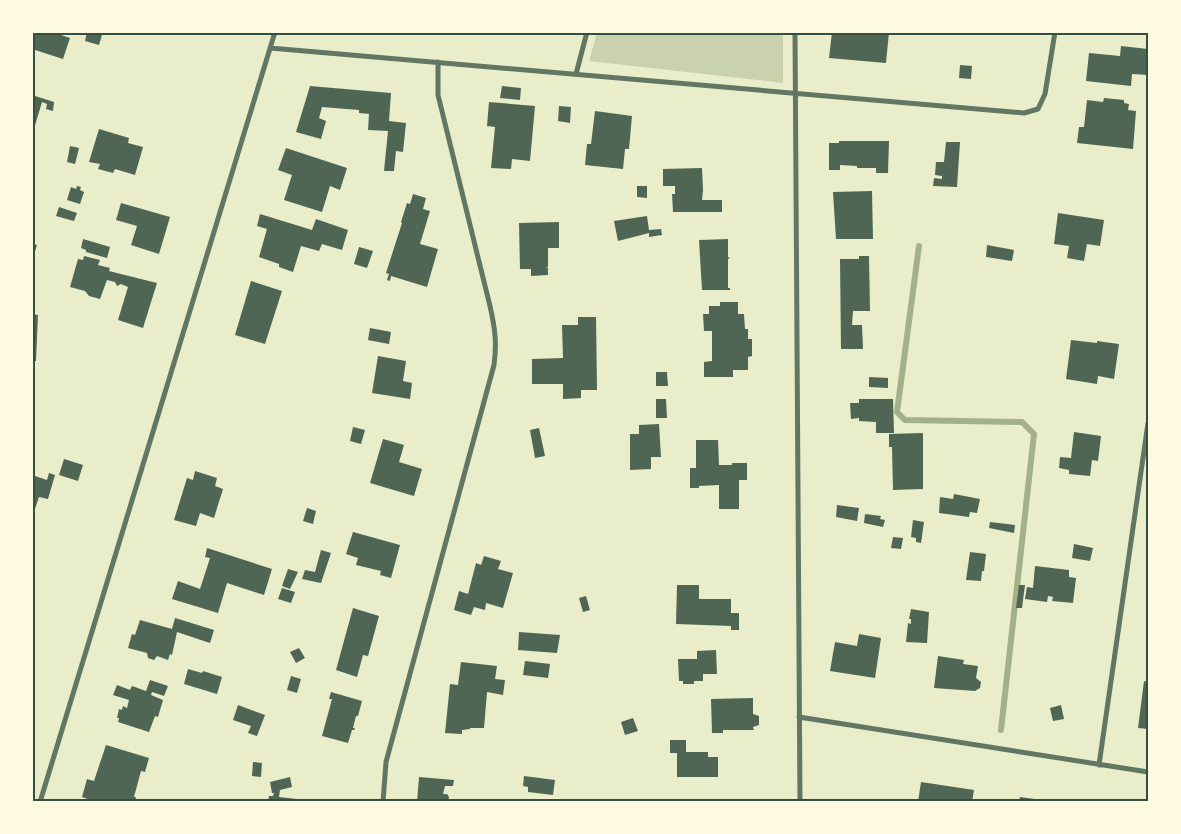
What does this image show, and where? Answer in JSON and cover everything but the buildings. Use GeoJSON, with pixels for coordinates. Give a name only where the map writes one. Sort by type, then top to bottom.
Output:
{"type":"FeatureCollection","features":[{"type":"Feature","properties":{"kind":"street"},"geometry":{"type":"LineString","coordinates":[[40,802],[275,32]]}},
{"type":"Feature","properties":{"kind":"street"},"geometry":{"type":"LineString","coordinates":[[576,74],[587,32]]}},
{"type":"Feature","properties":{"kind":"street"},"geometry":{"type":"LineString","coordinates":[[795,32],[800,802]]}},
{"type":"Feature","properties":{"kind":"street"},"geometry":{"type":"LineString","coordinates":[[270,48],[1024,113],[1038,109],[1045,94],[1055,32]]}},
{"type":"Feature","properties":{"kind":"street"},"geometry":{"type":"LineString","coordinates":[[382,802],[386,762],[494,366],[496,346],[495,327],[438,95],[438,62]]}},
{"type":"Feature","properties":{"kind":"street"},"geometry":{"type":"LineString","coordinates":[[1099,765],[1148,423]]}},
{"type":"Feature","properties":{"kind":"street"},"geometry":{"type":"LineString","coordinates":[[799,717],[1148,772]]}},
{"type":"Feature","properties":{"kind":"green space"},"geometry":{"type":"Polygon","coordinates":[[[597,33],[783,33],[783,83],[589,61],[597,33]]]}},
{"type":"Feature","properties":{"kind":"waterway"},"geometry":{"type":"LineString","coordinates":[[919,246],[897,412],[905,420],[1022,422],[1034,434],[1001,730]]}}]}
